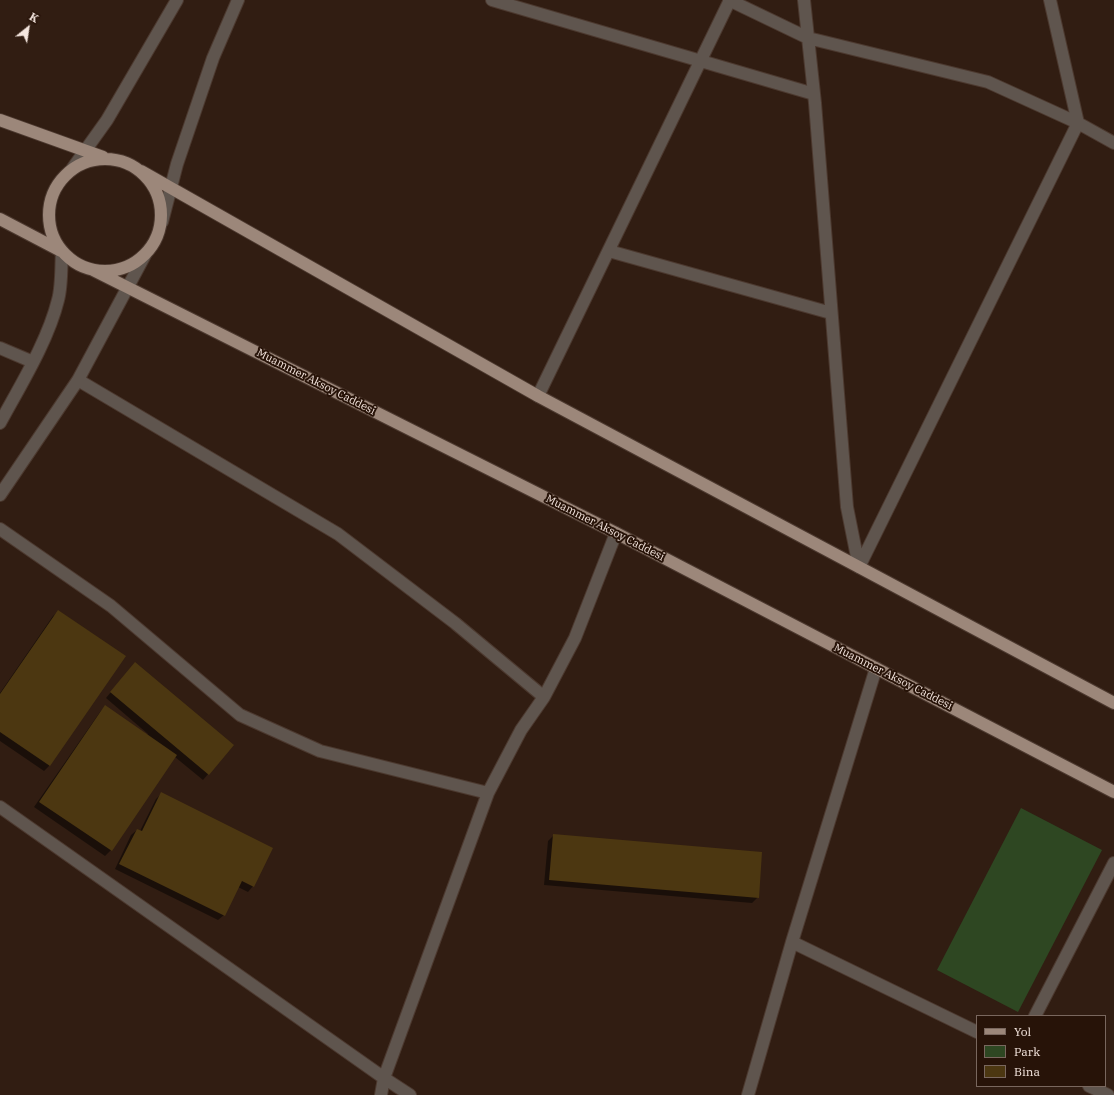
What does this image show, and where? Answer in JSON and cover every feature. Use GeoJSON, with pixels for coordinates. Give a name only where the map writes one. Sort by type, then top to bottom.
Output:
{"type":"FeatureCollection","features":[{"type":"Feature","properties":{"kind":"main road"},"geometry":{"type":"LineString","coordinates":[[0,120],[85,151],[125,162],[538,396],[1113,700]]}},
{"type":"Feature","properties":{"kind":"main road"},"geometry":{"type":"LineString","coordinates":[[62,251],[52,235],[49,217],[51,199],[59,182],[72,169],[88,161],[106,158]]}},
{"type":"Feature","properties":{"kind":"main road"},"geometry":{"type":"LineString","coordinates":[[0,219],[62,251],[76,263],[93,270],[112,271],[130,266],[146,255],[156,240],[162,222],[161,203],[154,185],[141,171]]}},
{"type":"Feature","properties":{"kind":"main road","name":"Muammer Aksoy Caddesi"},"geometry":{"type":"LineString","coordinates":[[93,270],[616,533],[1114,792]]}},
{"type":"Feature","properties":{"kind":"street"},"geometry":{"type":"LineString","coordinates":[[72,169],[107,120],[177,0]]}},
{"type":"Feature","properties":{"kind":"street"},"geometry":{"type":"LineString","coordinates":[[162,222],[177,164],[213,58],[238,0]]}},
{"type":"Feature","properties":{"kind":"street"},"geometry":{"type":"LineString","coordinates":[[492,0],[814,94]]}},
{"type":"Feature","properties":{"kind":"street"},"geometry":{"type":"LineString","coordinates":[[538,396],[730,0],[808,38],[988,82],[1078,123],[1114,143]]}},
{"type":"Feature","properties":{"kind":"street"},"geometry":{"type":"LineString","coordinates":[[804,0],[814,94],[847,507],[859,567]]}},
{"type":"Feature","properties":{"kind":"street"},"geometry":{"type":"LineString","coordinates":[[859,567],[1078,123],[1050,0]]}},
{"type":"Feature","properties":{"kind":"street"},"geometry":{"type":"LineString","coordinates":[[0,423],[48,329],[58,300],[62,251]]}},
{"type":"Feature","properties":{"kind":"street"},"geometry":{"type":"LineString","coordinates":[[608,251],[831,313]]}},
{"type":"Feature","properties":{"kind":"street"},"geometry":{"type":"LineString","coordinates":[[0,496],[78,380],[146,255]]}},
{"type":"Feature","properties":{"kind":"street"},"geometry":{"type":"LineString","coordinates":[[0,348],[32,362]]}},
{"type":"Feature","properties":{"kind":"street"},"geometry":{"type":"LineString","coordinates":[[78,380],[338,534],[455,624],[544,697]]}},
{"type":"Feature","properties":{"kind":"street"},"geometry":{"type":"LineString","coordinates":[[0,529],[111,606],[240,715],[320,751],[488,793]]}},
{"type":"Feature","properties":{"kind":"street"},"geometry":{"type":"LineString","coordinates":[[381,1095],[384,1078],[488,793],[521,730],[544,697],[575,638],[616,533]]}},
{"type":"Feature","properties":{"kind":"street"},"geometry":{"type":"LineString","coordinates":[[748,1095],[792,942],[876,668]]}},
{"type":"Feature","properties":{"kind":"street"},"geometry":{"type":"LineString","coordinates":[[0,808],[410,1095]]}},
{"type":"Feature","properties":{"kind":"street"},"geometry":{"type":"LineString","coordinates":[[1036,1015],[1114,863]]}},
{"type":"Feature","properties":{"kind":"street"},"geometry":{"type":"LineString","coordinates":[[792,942],[976,1032]]}},
{"type":"Feature","properties":{"kind":"street"},"geometry":{"type":"LineString","coordinates":[[1091,1087],[1108,1095]]}},
{"type":"Feature","properties":{"kind":"green space"},"geometry":{"type":"Polygon","coordinates":[[[1021,808],[1102,850],[1018,1012],[937,970],[1021,808]]]}},
{"type":"Feature","properties":{"kind":"building"},"geometry":{"type":"Polygon","coordinates":[[[58,610],[126,656],[50,766],[0,732],[0,694],[58,610]]]}},
{"type":"Feature","properties":{"kind":"building"},"geometry":{"type":"Polygon","coordinates":[[[135,662],[234,745],[209,775],[110,692],[135,662]]]}},
{"type":"Feature","properties":{"kind":"building"},"geometry":{"type":"Polygon","coordinates":[[[105,705],[177,755],[112,851],[39,802],[105,705]]]}},
{"type":"Feature","properties":{"kind":"building"},"geometry":{"type":"Polygon","coordinates":[[[161,792],[273,848],[254,887],[242,881],[225,916],[119,864],[137,829],[142,831],[161,792]]]}},
{"type":"Feature","properties":{"kind":"building"},"geometry":{"type":"Polygon","coordinates":[[[553,834],[762,852],[759,898],[549,880],[553,834]]]}}]}
